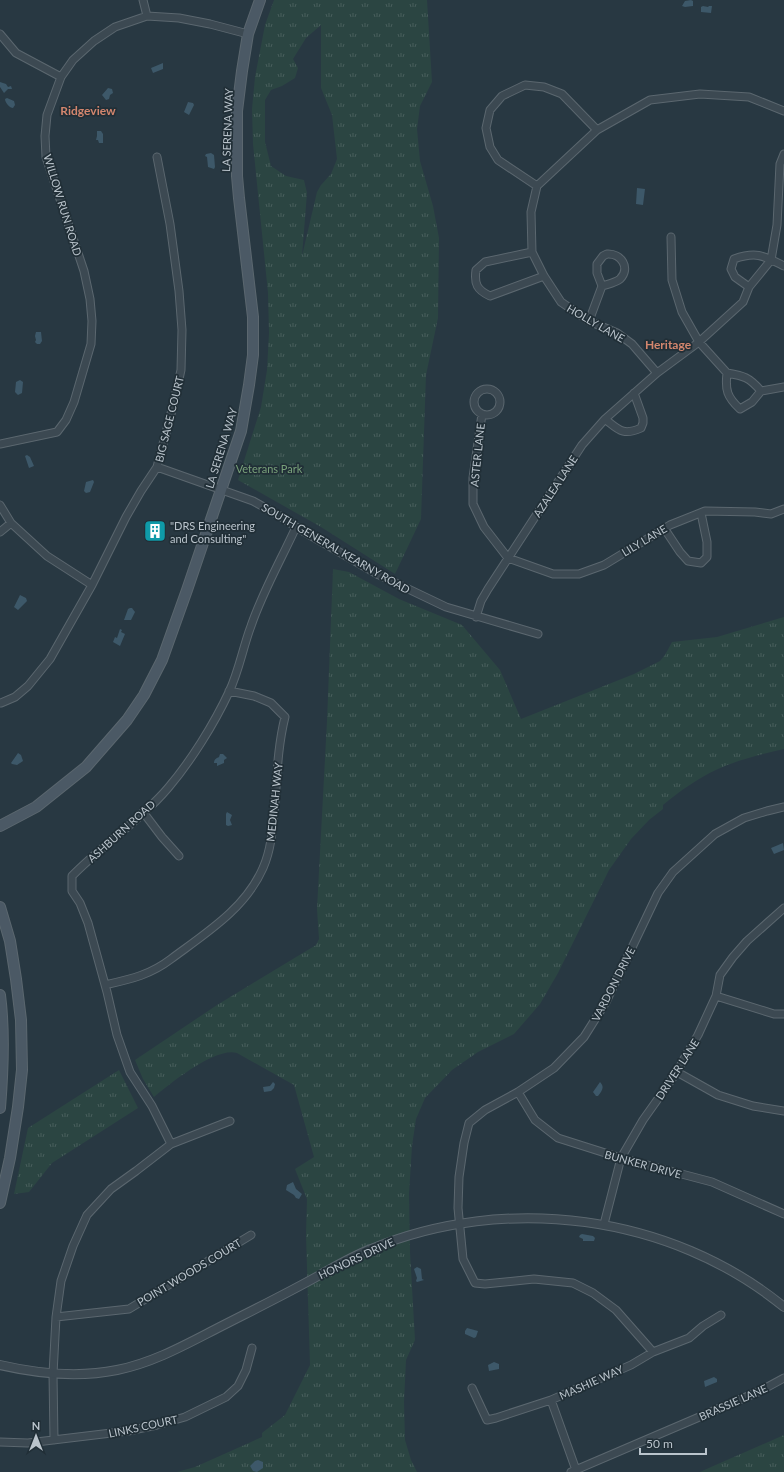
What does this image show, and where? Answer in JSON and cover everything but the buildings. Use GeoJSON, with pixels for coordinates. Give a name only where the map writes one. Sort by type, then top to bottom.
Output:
{"type":"FeatureCollection","features":[{"type":"Feature","properties":{"kind":"main road","name":"LA SERENA WAY"},"geometry":{"type":"LineString","coordinates":[[0,826],[36,807],[86,767],[127,720],[144,695],[162,660],[241,431],[250,385],[253,355],[253,317],[238,176],[238,111],[248,34],[260,0]]}},
{"type":"Feature","properties":{"kind":"main road"},"geometry":{"type":"LineString","coordinates":[[0,907],[10,941],[16,979],[21,1020],[22,1070],[17,1114],[0,1203]]}},
{"type":"Feature","properties":{"kind":"main road"},"geometry":{"type":"LineString","coordinates":[[0,995],[3,1034],[3,1075],[0,1108]]}},
{"type":"Feature","properties":{"kind":"street"},"geometry":{"type":"LineString","coordinates":[[143,0],[147,16]]}},
{"type":"Feature","properties":{"kind":"street","name":"WILLOW RUN ROAD"},"geometry":{"type":"LineString","coordinates":[[0,444],[56,432],[66,420],[74,402],[91,344],[92,321],[90,299],[84,271],[46,157],[45,136],[47,115],[61,76],[73,60],[99,38],[115,27],[147,16],[210,24],[248,34]]}},
{"type":"Feature","properties":{"kind":"street"},"geometry":{"type":"LineString","coordinates":[[0,34],[16,53],[61,76]]}},
{"type":"Feature","properties":{"kind":"street"},"geometry":{"type":"LineString","coordinates":[[597,130],[562,94],[544,87],[525,85],[502,96],[490,110],[486,128],[490,147],[498,160],[537,186],[597,130],[650,100],[700,94],[749,98],[784,111]]}},
{"type":"Feature","properties":{"kind":"street"},"geometry":{"type":"LineString","coordinates":[[657,373],[699,342],[743,302],[750,287],[771,260],[777,225],[780,164],[784,154]]}},
{"type":"Feature","properties":{"kind":"street","name":"BIG SAGE COURT"},"geometry":{"type":"LineString","coordinates":[[1,703],[15,697],[28,686],[50,659],[92,585],[123,523],[141,491],[157,467],[181,370],[182,330],[179,291],[170,224],[157,157]]}},
{"type":"Feature","properties":{"kind":"street","name":"HOLLY LANE"},"geometry":{"type":"LineString","coordinates":[[537,186],[531,212],[532,252],[544,276],[561,302],[589,321],[617,333],[632,344],[657,373]]}},
{"type":"Feature","properties":{"kind":"street"},"geometry":{"type":"LineString","coordinates":[[671,237],[672,280],[682,312],[699,342],[727,373],[744,376],[754,383],[761,391]]}},
{"type":"Feature","properties":{"kind":"street"},"geometry":{"type":"LineString","coordinates":[[532,252],[485,262],[476,270],[475,277],[477,285],[482,292],[490,296],[544,276]]}},
{"type":"Feature","properties":{"kind":"street"},"geometry":{"type":"LineString","coordinates":[[589,321],[602,286],[597,273],[596,264],[602,256],[612,254],[617,255],[623,262],[623,275],[616,281],[602,286]]}},
{"type":"Feature","properties":{"kind":"street"},"geometry":{"type":"LineString","coordinates":[[750,287],[735,277],[731,268],[734,259],[746,255],[759,255],[784,266]]}},
{"type":"Feature","properties":{"kind":"street","name":"AZALEA LANE"},"geometry":{"type":"LineString","coordinates":[[476,617],[484,595],[582,445],[605,419],[657,373]]}},
{"type":"Feature","properties":{"kind":"street"},"geometry":{"type":"LineString","coordinates":[[727,373],[726,386],[728,393],[732,402],[740,409],[752,402],[761,391],[784,387]]}},
{"type":"Feature","properties":{"kind":"street"},"geometry":{"type":"LineString","coordinates":[[605,419],[620,431],[627,433],[641,428],[643,418],[634,393]]}},
{"type":"Feature","properties":{"kind":"street","name":"ASTER LANE"},"geometry":{"type":"LineString","coordinates":[[482,414],[472,478],[473,504],[484,527],[508,558]]}},
{"type":"Feature","properties":{"kind":"street","name":"SOUTH GENERAL KEARNY ROAD"},"geometry":{"type":"LineString","coordinates":[[157,467],[253,501],[378,575],[446,607],[538,634]]}},
{"type":"Feature","properties":{"kind":"street"},"geometry":{"type":"LineString","coordinates":[[0,505],[11,523],[47,556],[92,585]]}},
{"type":"Feature","properties":{"kind":"street","name":"LILY LANE"},"geometry":{"type":"LineString","coordinates":[[508,558],[553,574],[579,574],[604,565],[670,524],[706,511],[771,514],[784,509]]}},
{"type":"Feature","properties":{"kind":"street"},"geometry":{"type":"LineString","coordinates":[[664,528],[688,561],[701,563],[707,557],[707,542],[700,513]]}},
{"type":"Feature","properties":{"kind":"street"},"geometry":{"type":"LineString","coordinates":[[0,532],[11,523]]}},
{"type":"Feature","properties":{"kind":"street","name":"ASHBURN ROAD"},"geometry":{"type":"LineString","coordinates":[[171,1144],[152,1106],[130,1072],[117,1035],[106,985],[88,923],[80,903],[72,891],[72,876],[167,789],[205,736],[229,691],[251,625],[277,564],[296,527]]}},
{"type":"Feature","properties":{"kind":"street","name":"MEDINAH WAY"},"geometry":{"type":"LineString","coordinates":[[106,985],[138,977],[168,962],[233,912],[244,899],[264,868],[269,851],[273,826],[280,734],[285,717],[271,703],[254,696],[229,691]]}},
{"type":"Feature","properties":{"kind":"street","name":"VARDON DRIVE"},"geometry":{"type":"LineString","coordinates":[[653,1352],[616,1310],[593,1293],[573,1283],[534,1280],[485,1284],[475,1283],[463,1259],[458,1208],[458,1177],[464,1143],[469,1123],[485,1110],[518,1092],[554,1068],[584,1037],[606,1002],[658,893],[673,872],[715,834],[744,818],[767,810],[784,807]]}},
{"type":"Feature","properties":{"kind":"street"},"geometry":{"type":"LineString","coordinates":[[143,812],[179,856]]}},
{"type":"Feature","properties":{"kind":"street","name":"DRIVER LANE"},"geometry":{"type":"LineString","coordinates":[[604,1224],[621,1158],[642,1120],[678,1072],[698,1035],[716,996],[720,975],[747,941],[784,908]]}},
{"type":"Feature","properties":{"kind":"street"},"geometry":{"type":"LineString","coordinates":[[716,996],[774,1014],[784,1014]]}},
{"type":"Feature","properties":{"kind":"street"},"geometry":{"type":"LineString","coordinates":[[678,1072],[718,1095],[753,1106],[784,1111]]}},
{"type":"Feature","properties":{"kind":"street","name":"BUNKER DRIVE"},"geometry":{"type":"LineString","coordinates":[[518,1092],[535,1120],[558,1138],[621,1158],[712,1182],[784,1214]]}},
{"type":"Feature","properties":{"kind":"street"},"geometry":{"type":"LineString","coordinates":[[54,1440],[56,1317],[61,1281],[73,1246],[87,1215],[111,1189],[171,1144],[230,1121]]}},
{"type":"Feature","properties":{"kind":"street","name":"HONORS DRIVE"},"geometry":{"type":"LineString","coordinates":[[0,1365],[54,1374],[86,1374],[117,1370],[149,1361],[180,1348],[370,1249],[398,1238],[444,1226],[508,1218],[542,1218],[604,1224],[648,1235],[696,1252],[741,1276],[769,1294],[784,1306]]}},
{"type":"Feature","properties":{"kind":"street","name":"POINT WOODS COURT"},"geometry":{"type":"LineString","coordinates":[[56,1317],[129,1309],[251,1235]]}},
{"type":"Feature","properties":{"kind":"street","name":"MASHIE WAY"},"geometry":{"type":"LineString","coordinates":[[472,1388],[487,1420],[518,1412],[551,1400],[631,1365],[653,1352],[689,1338],[703,1326],[721,1315]]}},
{"type":"Feature","properties":{"kind":"street","name":"LINKS COURT"},"geometry":{"type":"LineString","coordinates":[[0,1442],[28,1444],[128,1431],[186,1417],[226,1397],[238,1386],[246,1370],[252,1348]]}},
{"type":"Feature","properties":{"kind":"street","name":"BRASSIE LANE"},"geometry":{"type":"LineString","coordinates":[[573,1471],[760,1392],[784,1378]]}},
{"type":"Feature","properties":{"kind":"street"},"geometry":{"type":"LineString","coordinates":[[551,1400],[573,1471]]}},
{"type":"Feature","properties":{"kind":"green space","name":"Veterans Park"},"geometry":{"type":"Polygon","coordinates":[[[274,0],[427,0],[432,82],[420,106],[417,129],[420,161],[433,206],[439,238],[438,318],[426,375],[421,519],[395,574],[321,527],[238,480],[261,407],[267,370],[269,333],[268,293],[253,144],[252,109],[255,77],[265,25],[274,0]],[[321,25],[306,38],[293,59],[298,68],[295,78],[282,86],[271,90],[265,100],[265,142],[271,166],[286,176],[304,180],[307,193],[302,256],[317,192],[331,174],[337,159],[332,115],[321,88],[321,25]]]}},
{"type":"Feature","properties":{"kind":"green space"},"geometry":{"type":"Polygon","coordinates":[[[333,569],[349,572],[399,599],[462,625],[500,670],[521,719],[634,674],[660,661],[672,642],[717,637],[784,617],[784,749],[742,760],[718,769],[689,785],[663,805],[663,809],[649,820],[631,839],[609,870],[558,973],[540,1004],[514,1034],[478,1052],[452,1070],[425,1098],[416,1119],[412,1146],[409,1194],[410,1252],[415,1340],[406,1360],[404,1402],[405,1440],[411,1460],[417,1472],[177,1472],[195,1467],[262,1437],[262,1433],[285,1415],[310,1365],[306,1235],[307,1199],[295,1169],[314,1157],[294,1085],[237,1053],[228,1053],[217,1055],[182,1075],[154,1097],[143,1079],[135,1060],[217,1005],[316,945],[319,939],[317,909],[333,569]]]}},
{"type":"Feature","properties":{"kind":"green space"},"geometry":{"type":"Polygon","coordinates":[[[119,1070],[138,1108],[52,1163],[29,1192],[14,1194],[28,1128],[119,1070]]]}},
{"type":"Feature","properties":{"kind":"green space"},"geometry":{"type":"Polygon","coordinates":[[[784,1435],[784,1472],[700,1472],[711,1467],[784,1435]]]}},
{"type":"Feature","properties":{"kind":"water"},"geometry":{"type":"Polygon","coordinates":[[[685,1],[693,1],[693,6],[682,6],[685,1]]]}},
{"type":"Feature","properties":{"kind":"water"},"geometry":{"type":"Polygon","coordinates":[[[712,6],[711,13],[701,12],[701,7],[712,6]]]}},
{"type":"Feature","properties":{"kind":"water"},"geometry":{"type":"Polygon","coordinates":[[[163,63],[163,69],[153,73],[151,68],[163,63]]]}},
{"type":"Feature","properties":{"kind":"water"},"geometry":{"type":"Polygon","coordinates":[[[0,82],[6,84],[8,87],[11,86],[12,89],[8,89],[4,93],[0,87],[0,82]]]}},
{"type":"Feature","properties":{"kind":"water"},"geometry":{"type":"Polygon","coordinates":[[[108,88],[112,89],[113,93],[110,95],[109,99],[106,100],[102,95],[108,88]]]}},
{"type":"Feature","properties":{"kind":"water"},"geometry":{"type":"Polygon","coordinates":[[[7,98],[14,101],[15,105],[13,108],[6,102],[5,99],[7,98]]]}},
{"type":"Feature","properties":{"kind":"water"},"geometry":{"type":"Polygon","coordinates":[[[188,102],[193,103],[194,105],[189,115],[184,112],[188,102]]]}},
{"type":"Feature","properties":{"kind":"water"},"geometry":{"type":"Polygon","coordinates":[[[97,131],[101,131],[103,134],[103,143],[99,143],[98,140],[96,140],[97,131]]]}},
{"type":"Feature","properties":{"kind":"water"},"geometry":{"type":"Polygon","coordinates":[[[211,153],[214,155],[214,169],[208,167],[207,157],[205,156],[206,154],[211,153]]]}},
{"type":"Feature","properties":{"kind":"water"},"geometry":{"type":"Polygon","coordinates":[[[637,188],[645,189],[643,205],[636,204],[637,188]]]}},
{"type":"Feature","properties":{"kind":"water"},"geometry":{"type":"Polygon","coordinates":[[[36,332],[41,332],[42,341],[40,344],[35,342],[36,332]]]}},
{"type":"Feature","properties":{"kind":"water"},"geometry":{"type":"Polygon","coordinates":[[[20,380],[23,382],[22,393],[18,395],[15,392],[16,382],[20,380]]]}},
{"type":"Feature","properties":{"kind":"water"},"geometry":{"type":"Polygon","coordinates":[[[27,455],[30,457],[34,466],[29,468],[25,456],[27,455]]]}},
{"type":"Feature","properties":{"kind":"water"},"geometry":{"type":"Polygon","coordinates":[[[93,480],[94,482],[90,492],[86,493],[84,491],[86,482],[93,480]]]}},
{"type":"Feature","properties":{"kind":"water"},"geometry":{"type":"Polygon","coordinates":[[[20,595],[26,598],[27,601],[18,610],[14,607],[20,595]]]}},
{"type":"Feature","properties":{"kind":"water"},"geometry":{"type":"Polygon","coordinates":[[[132,608],[135,612],[131,620],[124,620],[128,609],[132,608]]]}},
{"type":"Feature","properties":{"kind":"water"},"geometry":{"type":"Polygon","coordinates":[[[120,629],[122,630],[121,632],[125,634],[120,646],[113,642],[115,637],[117,638],[120,629]]]}},
{"type":"Feature","properties":{"kind":"water"},"geometry":{"type":"Polygon","coordinates":[[[18,753],[21,755],[23,761],[17,765],[12,764],[11,763],[18,753]]]}},
{"type":"Feature","properties":{"kind":"water"},"geometry":{"type":"Polygon","coordinates":[[[220,754],[223,754],[227,758],[224,760],[224,763],[217,766],[217,763],[214,762],[220,754]]]}},
{"type":"Feature","properties":{"kind":"water"},"geometry":{"type":"Polygon","coordinates":[[[227,812],[232,815],[230,820],[232,825],[228,826],[226,825],[227,812]]]}},
{"type":"Feature","properties":{"kind":"water"},"geometry":{"type":"Polygon","coordinates":[[[783,843],[784,850],[774,854],[771,848],[783,843]]]}},
{"type":"Feature","properties":{"kind":"water"},"geometry":{"type":"Polygon","coordinates":[[[273,1082],[275,1084],[274,1088],[271,1091],[264,1092],[263,1087],[270,1086],[273,1082]]]}},
{"type":"Feature","properties":{"kind":"water"},"geometry":{"type":"Polygon","coordinates":[[[600,1082],[602,1089],[598,1096],[596,1096],[593,1092],[600,1082]]]}},
{"type":"Feature","properties":{"kind":"water"},"geometry":{"type":"Polygon","coordinates":[[[293,1182],[296,1189],[302,1194],[299,1199],[286,1190],[287,1185],[293,1182]]]}},
{"type":"Feature","properties":{"kind":"water"},"geometry":{"type":"Polygon","coordinates":[[[582,1234],[593,1236],[595,1238],[594,1241],[583,1241],[583,1239],[579,1237],[582,1234]]]}},
{"type":"Feature","properties":{"kind":"water"},"geometry":{"type":"Polygon","coordinates":[[[417,1267],[421,1269],[422,1279],[424,1280],[417,1282],[414,1269],[417,1267]]]}},
{"type":"Feature","properties":{"kind":"water"},"geometry":{"type":"Polygon","coordinates":[[[467,1328],[478,1331],[476,1337],[474,1338],[465,1334],[467,1328]]]}},
{"type":"Feature","properties":{"kind":"water"},"geometry":{"type":"Polygon","coordinates":[[[494,1362],[499,1364],[499,1369],[489,1371],[488,1365],[494,1362]]]}},
{"type":"Feature","properties":{"kind":"water"},"geometry":{"type":"Polygon","coordinates":[[[714,1377],[717,1379],[717,1382],[705,1387],[704,1381],[714,1377]]]}},
{"type":"Feature","properties":{"kind":"water"},"geometry":{"type":"Polygon","coordinates":[[[258,1460],[263,1462],[263,1468],[257,1472],[253,1471],[250,1466],[258,1460]]]}},
{"type":"Feature","properties":{"kind":"place","name":"\"DRS Engineering and Consulting\""},"geometry":{"type":"Point","coordinates":[155,531]}},
{"type":"Feature","properties":{"kind":"district","name":"Ridgeview"},"geometry":{"type":"Point","coordinates":[88,110]}},
{"type":"Feature","properties":{"kind":"district","name":"Heritage"},"geometry":{"type":"Point","coordinates":[668,344]}}]}
